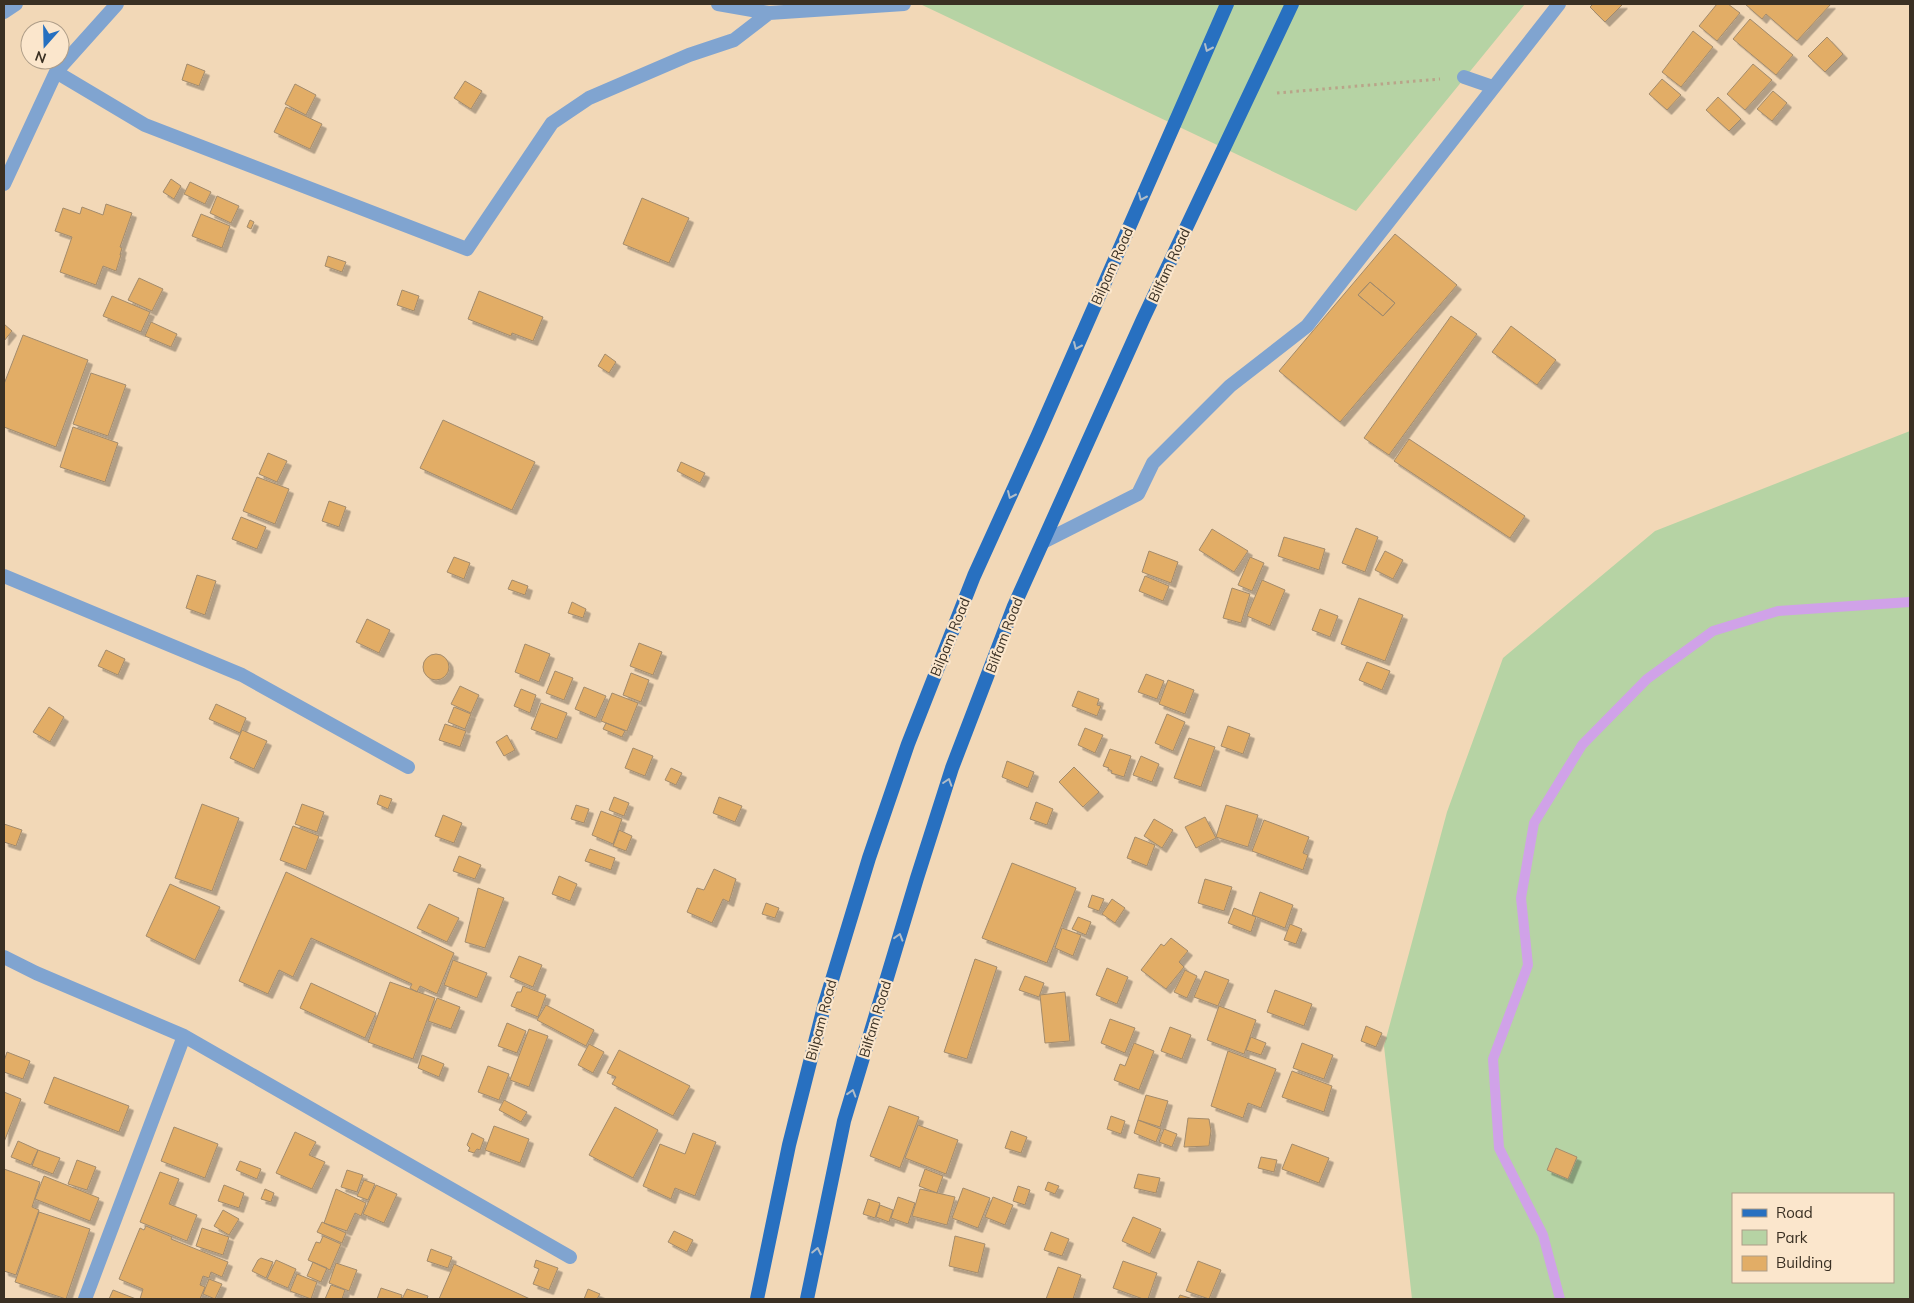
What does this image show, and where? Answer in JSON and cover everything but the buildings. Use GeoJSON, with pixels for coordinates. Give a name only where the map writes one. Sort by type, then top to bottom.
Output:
{"type":"FeatureCollection","features":[{"type":"Feature","properties":{"kind":"main road","name":"Bilpam Road"},"geometry":{"type":"LineString","coordinates":[[757,1299],[789,1145],[824,1003],[869,858],[908,744],[974,576],[1042,426],[1227,4]]}},
{"type":"Feature","properties":{"kind":"main road","name":"Bilfam Road"},"geometry":{"type":"LineString","coordinates":[[807,1299],[844,1121],[952,768],[1014,606],[1143,320],[1292,4]]}},
{"type":"Feature","properties":{"kind":"street"},"geometry":{"type":"LineString","coordinates":[[4,12],[16,4]]}},
{"type":"Feature","properties":{"kind":"street"},"geometry":{"type":"LineString","coordinates":[[4,184],[56,72],[116,4]]}},
{"type":"Feature","properties":{"kind":"street"},"geometry":{"type":"LineString","coordinates":[[718,4],[769,13],[904,4]]}},
{"type":"Feature","properties":{"kind":"street"},"geometry":{"type":"LineString","coordinates":[[1043,542],[1138,494],[1153,463],[1230,386],[1307,326],[1560,4]]}},
{"type":"Feature","properties":{"kind":"street"},"geometry":{"type":"LineString","coordinates":[[56,72],[145,125],[467,249],[552,123],[589,98],[689,55],[734,40],[769,13]]}},
{"type":"Feature","properties":{"kind":"street"},"geometry":{"type":"LineString","coordinates":[[1464,77],[1493,87]]}},
{"type":"Feature","properties":{"kind":"street"},"geometry":{"type":"LineString","coordinates":[[4,576],[242,675],[408,767]]}},
{"type":"Feature","properties":{"kind":"street"},"geometry":{"type":"LineString","coordinates":[[4,957],[36,973],[184,1036],[570,1257]]}},
{"type":"Feature","properties":{"kind":"street"},"geometry":{"type":"LineString","coordinates":[[86,1299],[184,1036]]}},
{"type":"Feature","properties":{"kind":"path"},"geometry":{"type":"LineString","coordinates":[[1249,96],[1464,77]]}},
{"type":"Feature","properties":{"kind":"green space"},"geometry":{"type":"Polygon","coordinates":[[[920,4],[1525,4],[1356,211],[920,4]]]}},
{"type":"Feature","properties":{"kind":"green space"},"geometry":{"type":"Polygon","coordinates":[[[1910,431],[1910,1299],[1412,1299],[1384,1046],[1447,812],[1503,658],[1655,531],[1910,431]]]}},
{"type":"Feature","properties":{"kind":"waterway"},"geometry":{"type":"LineString","coordinates":[[1560,1299],[1543,1235],[1499,1148],[1493,1059],[1528,965],[1521,898],[1534,823],[1582,745],[1647,679],[1713,631],[1778,611],[1910,602]]}}]}
